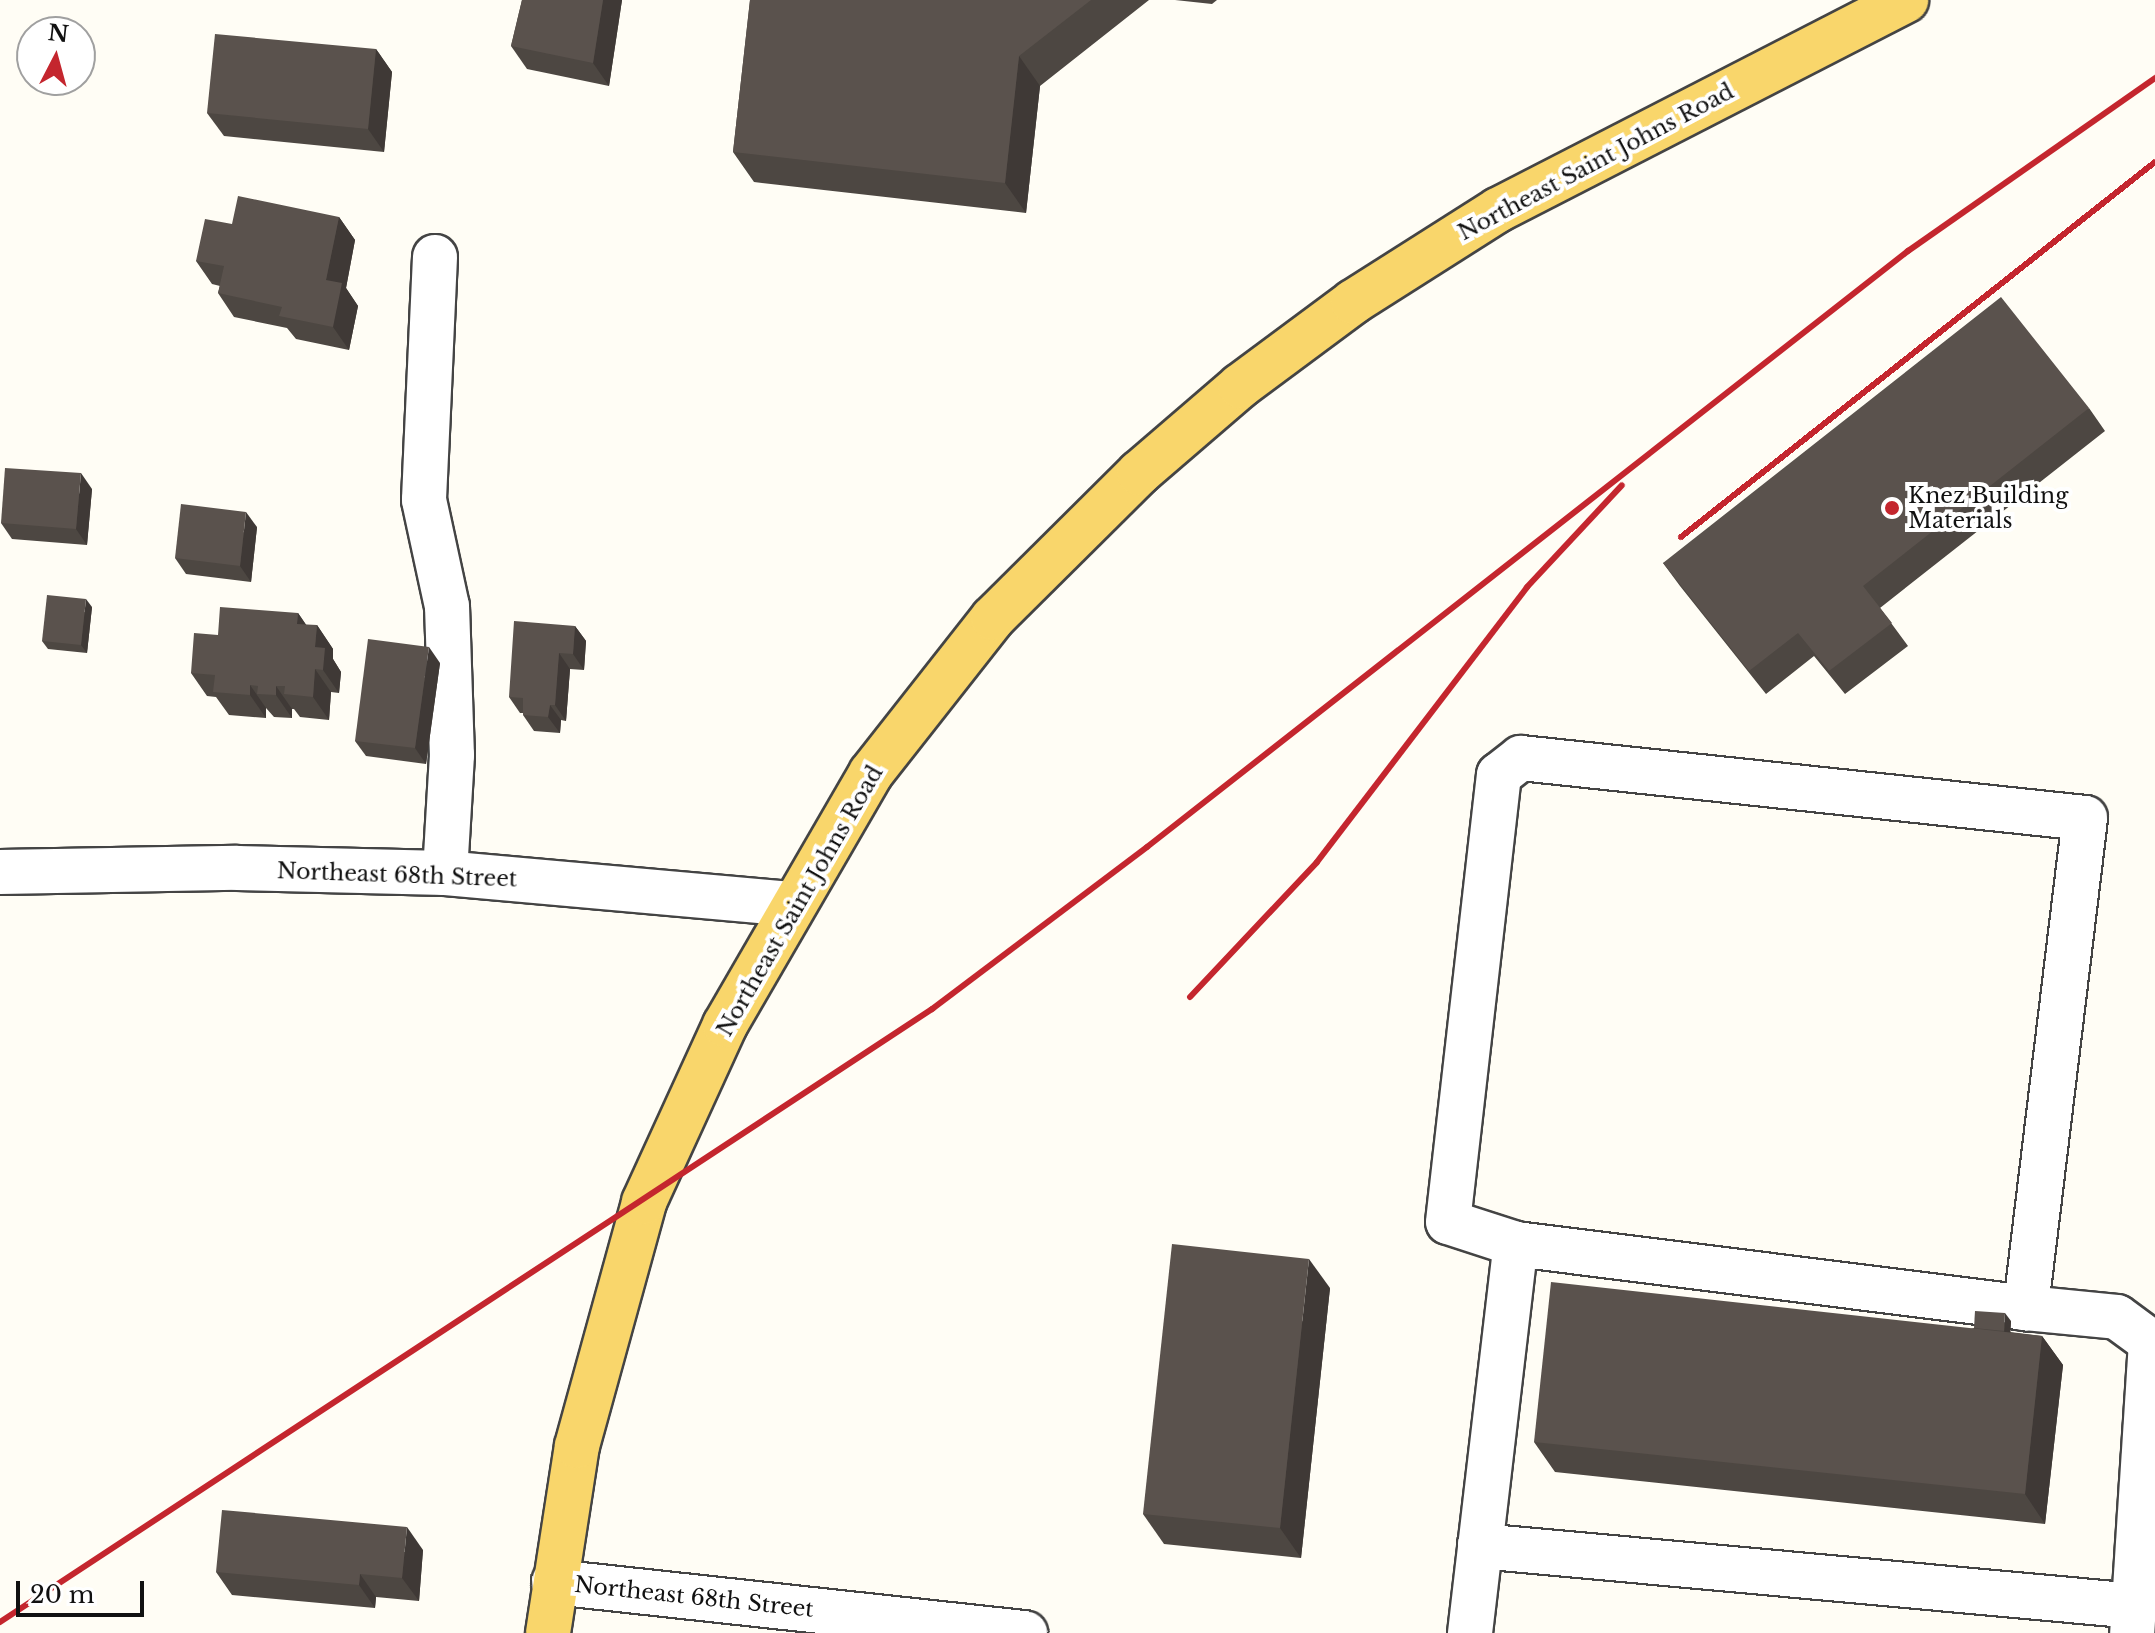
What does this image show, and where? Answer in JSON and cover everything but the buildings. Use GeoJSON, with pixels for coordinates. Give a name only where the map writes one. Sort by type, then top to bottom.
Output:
{"type":"FeatureCollection","features":[{"type":"Feature","properties":{"kind":"main road","name":"Northeast Saint Johns Road"},"geometry":{"type":"LineString","coordinates":[[548,1633],[580,1434],[644,1202],[725,1025],[871,773],[993,618],[1139,473],[1240,386],[1353,302],[1498,210],[1906,0]]}},
{"type":"Feature","properties":{"kind":"street"},"geometry":{"type":"LineString","coordinates":[[435,257],[424,500],[447,606],[452,755],[445,873]]}},
{"type":"Feature","properties":{"kind":"street"},"geometry":{"type":"LineString","coordinates":[[1480,1546],[2134,1620],[2151,1342],[2117,1317],[2026,1308],[1516,1244],[1448,1222],[1499,775],[1521,758],[2085,818],[2026,1308]]}},
{"type":"Feature","properties":{"kind":"street","name":"Northeast 68th Street"},"geometry":{"type":"LineString","coordinates":[[0,872],[237,868],[445,873],[794,904]]}},
{"type":"Feature","properties":{"kind":"street"},"geometry":{"type":"LineString","coordinates":[[1470,1633],[1516,1244]]}},
{"type":"Feature","properties":{"kind":"street","name":"Northeast 68th Street"},"geometry":{"type":"LineString","coordinates":[[554,1582],[1025,1633]]}},
{"type":"Feature","properties":{"kind":"railway"},"geometry":{"type":"LineString","coordinates":[[0,1622],[932,1009],[1147,847],[1908,251],[2155,78]]}},
{"type":"Feature","properties":{"kind":"railway"},"geometry":{"type":"LineString","coordinates":[[1681,537],[2155,162]]}},
{"type":"Feature","properties":{"kind":"railway"},"geometry":{"type":"LineString","coordinates":[[1190,997],[1317,862],[1527,587],[1622,485]]}},
{"type":"Feature","properties":{"kind":"place","name":"Knez Building Materials"},"geometry":{"type":"Point","coordinates":[1892,508]}}]}
